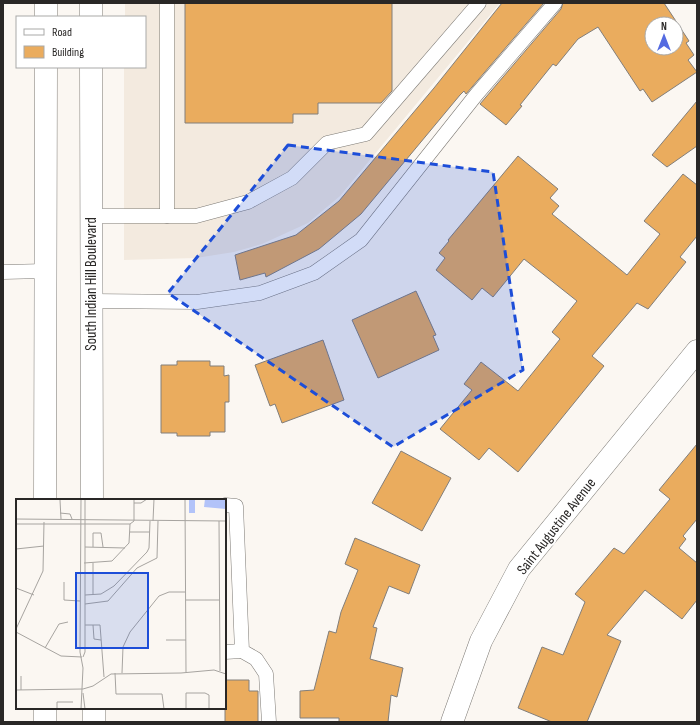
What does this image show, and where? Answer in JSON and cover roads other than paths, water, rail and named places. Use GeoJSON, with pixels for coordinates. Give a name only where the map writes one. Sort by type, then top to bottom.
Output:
{"type":"FeatureCollection","features":[{"type":"Feature","properties":{"kind":"main road"},"geometry":{"type":"LineString","coordinates":[[46,3],[46,16]]}},
{"type":"Feature","properties":{"kind":"main road"},"geometry":{"type":"LineString","coordinates":[[91,3],[91,16]]}},
{"type":"Feature","properties":{"kind":"main road"},"geometry":{"type":"LineString","coordinates":[[45,499],[46,68]]}},
{"type":"Feature","properties":{"kind":"main road","name":"South Indian Hill Boulevard"},"geometry":{"type":"LineString","coordinates":[[91,68],[92,499]]}},
{"type":"Feature","properties":{"kind":"main road","name":"Saint Augustine Avenue"},"geometry":{"type":"LineString","coordinates":[[452,722],[481,640],[519,569],[697,351]]}},
{"type":"Feature","properties":{"kind":"main road"},"geometry":{"type":"LineString","coordinates":[[45,709],[45,722]]}},
{"type":"Feature","properties":{"kind":"main road"},"geometry":{"type":"LineString","coordinates":[[94,709],[94,722]]}},
{"type":"Feature","properties":{"kind":"lane"},"geometry":{"type":"LineString","coordinates":[[167,3],[167,216]]}},
{"type":"Feature","properties":{"kind":"lane"},"geometry":{"type":"LineString","coordinates":[[91,216],[196,216],[248,202],[292,178],[327,143],[366,134],[479,3]]}},
{"type":"Feature","properties":{"kind":"lane"},"geometry":{"type":"LineString","coordinates":[[91,301],[197,302],[260,292],[314,273],[361,240],[476,95],[555,3]]}},
{"type":"Feature","properties":{"kind":"lane"},"geometry":{"type":"LineString","coordinates":[[3,272],[45,271]]}},
{"type":"Feature","properties":{"kind":"lane"},"geometry":{"type":"LineString","coordinates":[[226,505],[236,506],[242,651]]}},
{"type":"Feature","properties":{"kind":"lane"},"geometry":{"type":"LineString","coordinates":[[226,652],[242,651],[256,659],[266,674],[269,722]]}}]}
